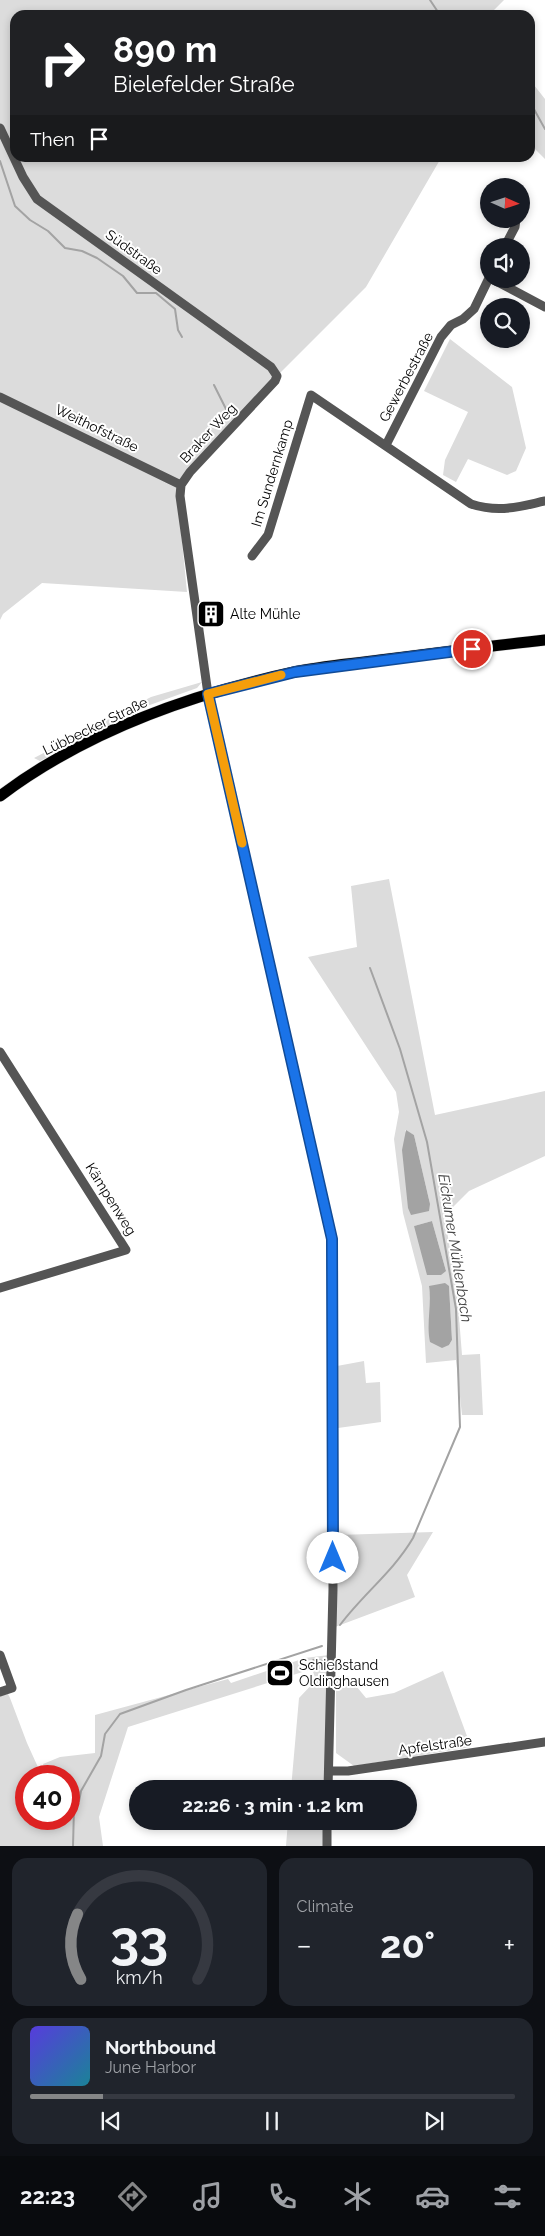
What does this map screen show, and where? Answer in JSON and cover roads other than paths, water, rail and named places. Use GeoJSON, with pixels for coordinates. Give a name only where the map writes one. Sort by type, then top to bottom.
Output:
{"type":"FeatureCollection","features":[{"type":"Feature","properties":{"kind":"main road","name":"Lübbecker Straße"},"geometry":{"type":"LineString","coordinates":[[0,796],[38,771],[95,740],[151,714],[208,694],[295,672],[545,640]]}},
{"type":"Feature","properties":{"kind":"street","name":"Südstraße"},"geometry":{"type":"LineString","coordinates":[[0,128],[10,149]]}},
{"type":"Feature","properties":{"kind":"street","name":"Südstraße"},"geometry":{"type":"LineString","coordinates":[[16,162],[37,199],[270,367],[277,376]]}},
{"type":"Feature","properties":{"kind":"street","name":"Gewerbestraße"},"geometry":{"type":"LineString","coordinates":[[386,445],[441,337],[451,325],[463,319],[474,309],[484,288]]}},
{"type":"Feature","properties":{"kind":"street"},"geometry":{"type":"LineString","coordinates":[[509,288],[545,307]]}},
{"type":"Feature","properties":{"kind":"street","name":"Braker Weg"},"geometry":{"type":"LineString","coordinates":[[277,376],[275,381],[190,472],[181,485],[180,503],[208,694],[332,1239],[332,1665],[328,1780]]}},
{"type":"Feature","properties":{"kind":"street","name":"Im Sundernkamp"},"geometry":{"type":"LineString","coordinates":[[252,556],[268,535],[311,395],[386,445]]}},
{"type":"Feature","properties":{"kind":"street","name":"Weithofstraße"},"geometry":{"type":"LineString","coordinates":[[0,397],[181,485]]}},
{"type":"Feature","properties":{"kind":"street"},"geometry":{"type":"LineString","coordinates":[[386,445],[471,504],[502,510],[545,501]]}},
{"type":"Feature","properties":{"kind":"street","name":"Kämpenweg"},"geometry":{"type":"LineString","coordinates":[[0,1052],[126,1250],[0,1288]]}},
{"type":"Feature","properties":{"kind":"street"},"geometry":{"type":"LineString","coordinates":[[0,1655],[12,1688],[0,1692]]}},
{"type":"Feature","properties":{"kind":"street"},"geometry":{"type":"LineString","coordinates":[[314,1664],[332,1665]]}},
{"type":"Feature","properties":{"kind":"street","name":"Apfelstraße"},"geometry":{"type":"LineString","coordinates":[[329,1771],[348,1771],[545,1742]]}},
{"type":"Feature","properties":{"kind":"street"},"geometry":{"type":"LineString","coordinates":[[327,1830],[327,1846]]}},
{"type":"Feature","properties":{"kind":"waterway"},"geometry":{"type":"LineString","coordinates":[[430,0],[437,10]]}},
{"type":"Feature","properties":{"kind":"waterway"},"geometry":{"type":"LineString","coordinates":[[535,111],[545,129]]}},
{"type":"Feature","properties":{"kind":"waterway"},"geometry":{"type":"LineString","coordinates":[[0,161],[15,206],[30,220],[48,231],[65,248],[82,251],[97,258],[123,276],[137,293],[156,293],[175,309],[178,330],[182,337]]}},
{"type":"Feature","properties":{"kind":"waterway"},"geometry":{"type":"LineString","coordinates":[[214,385],[228,413]]}},
{"type":"Feature","properties":{"kind":"waterway","name":"Eickumer Mühlenbach"},"geometry":{"type":"LineString","coordinates":[[340,1625],[396,1562],[413,1538],[460,1427],[456,1309],[427,1142],[400,1049],[370,968]]}},
{"type":"Feature","properties":{"kind":"waterway","name":"Eickumer Mühlenbach"},"geometry":{"type":"LineString","coordinates":[[80,1796],[101,1756],[105,1734],[120,1714],[186,1690],[322,1646]]}},
{"type":"Feature","properties":{"kind":"waterway","name":"Eickumer Mühlenbach"},"geometry":{"type":"LineString","coordinates":[[73,1830],[73,1846]]}},
{"type":"Feature","properties":{"kind":"place","name":"Alte Mühle"},"geometry":{"type":"Point","coordinates":[211,614]}},
{"type":"Feature","properties":{"kind":"place","name":"Schießstand Oldinghausen"},"geometry":{"type":"Point","coordinates":[280,1673]}}]}
